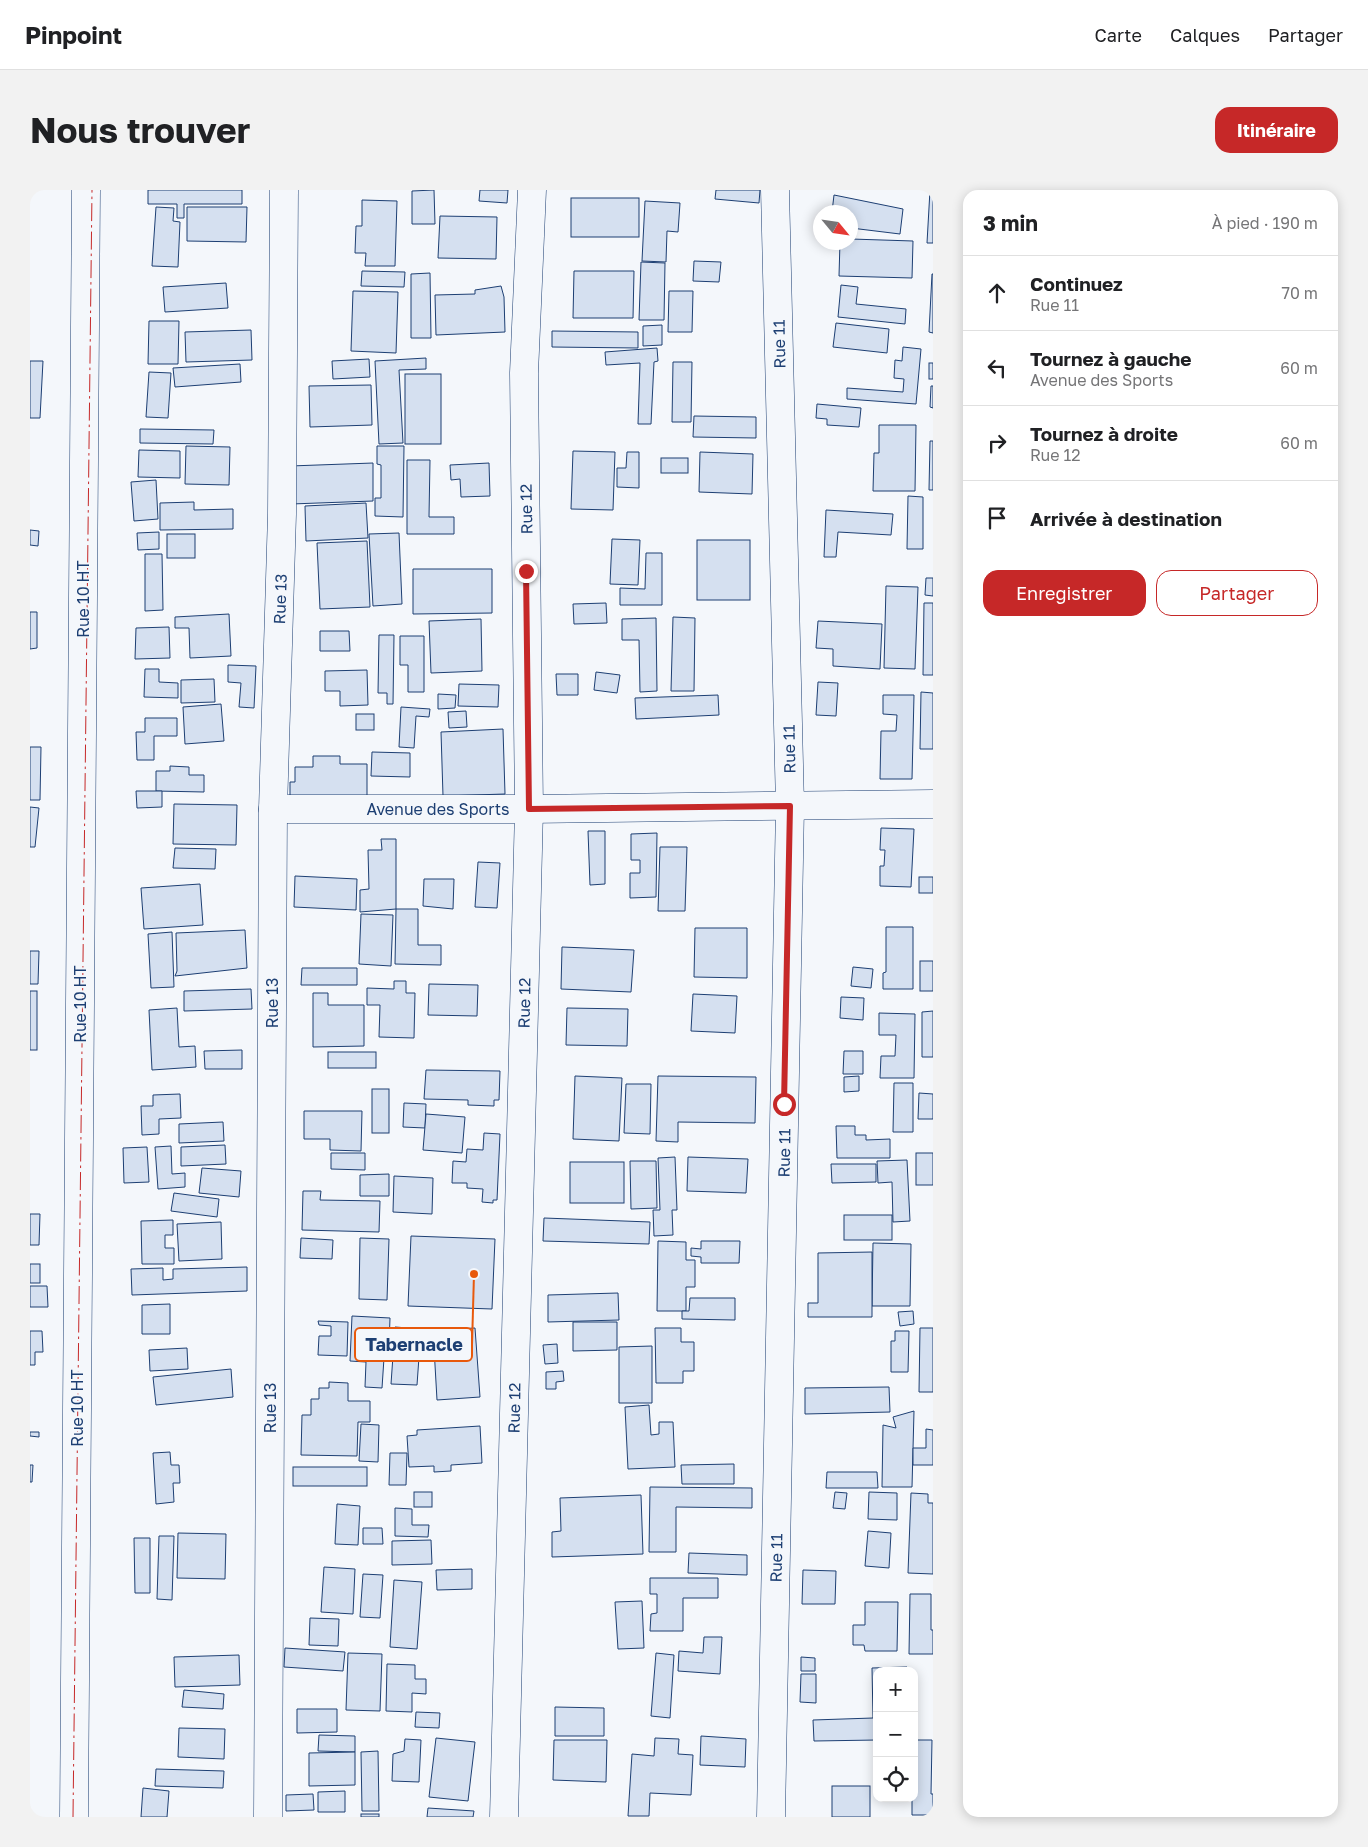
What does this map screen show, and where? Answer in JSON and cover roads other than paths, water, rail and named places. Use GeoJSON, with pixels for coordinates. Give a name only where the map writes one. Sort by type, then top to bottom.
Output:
{"type":"FeatureCollection","features":[{"type":"Feature","properties":{"kind":"street","name":"Rue 10 HT"},"geometry":{"type":"LineString","coordinates":[[74,1817],[86,190]]}},
{"type":"Feature","properties":{"kind":"street","name":"Rue 13"},"geometry":{"type":"LineString","coordinates":[[268,1817],[273,809],[282,514],[284,190]]}},
{"type":"Feature","properties":{"kind":"street","name":"Rue 12"},"geometry":{"type":"LineString","coordinates":[[504,1817],[529,809],[524,373],[532,190]]}},
{"type":"Feature","properties":{"kind":"street","name":"Rue 11"},"geometry":{"type":"LineString","coordinates":[[772,1817],[790,806],[775,190]]}},
{"type":"Feature","properties":{"kind":"street","name":"Avenue des Sports"},"geometry":{"type":"LineString","coordinates":[[273,809],[529,809],[933,804]]}},
{"type":"Feature","properties":{"kind":"place","name":"Tabernacle"},"geometry":{"type":"Point","coordinates":[474,1274]}}]}
